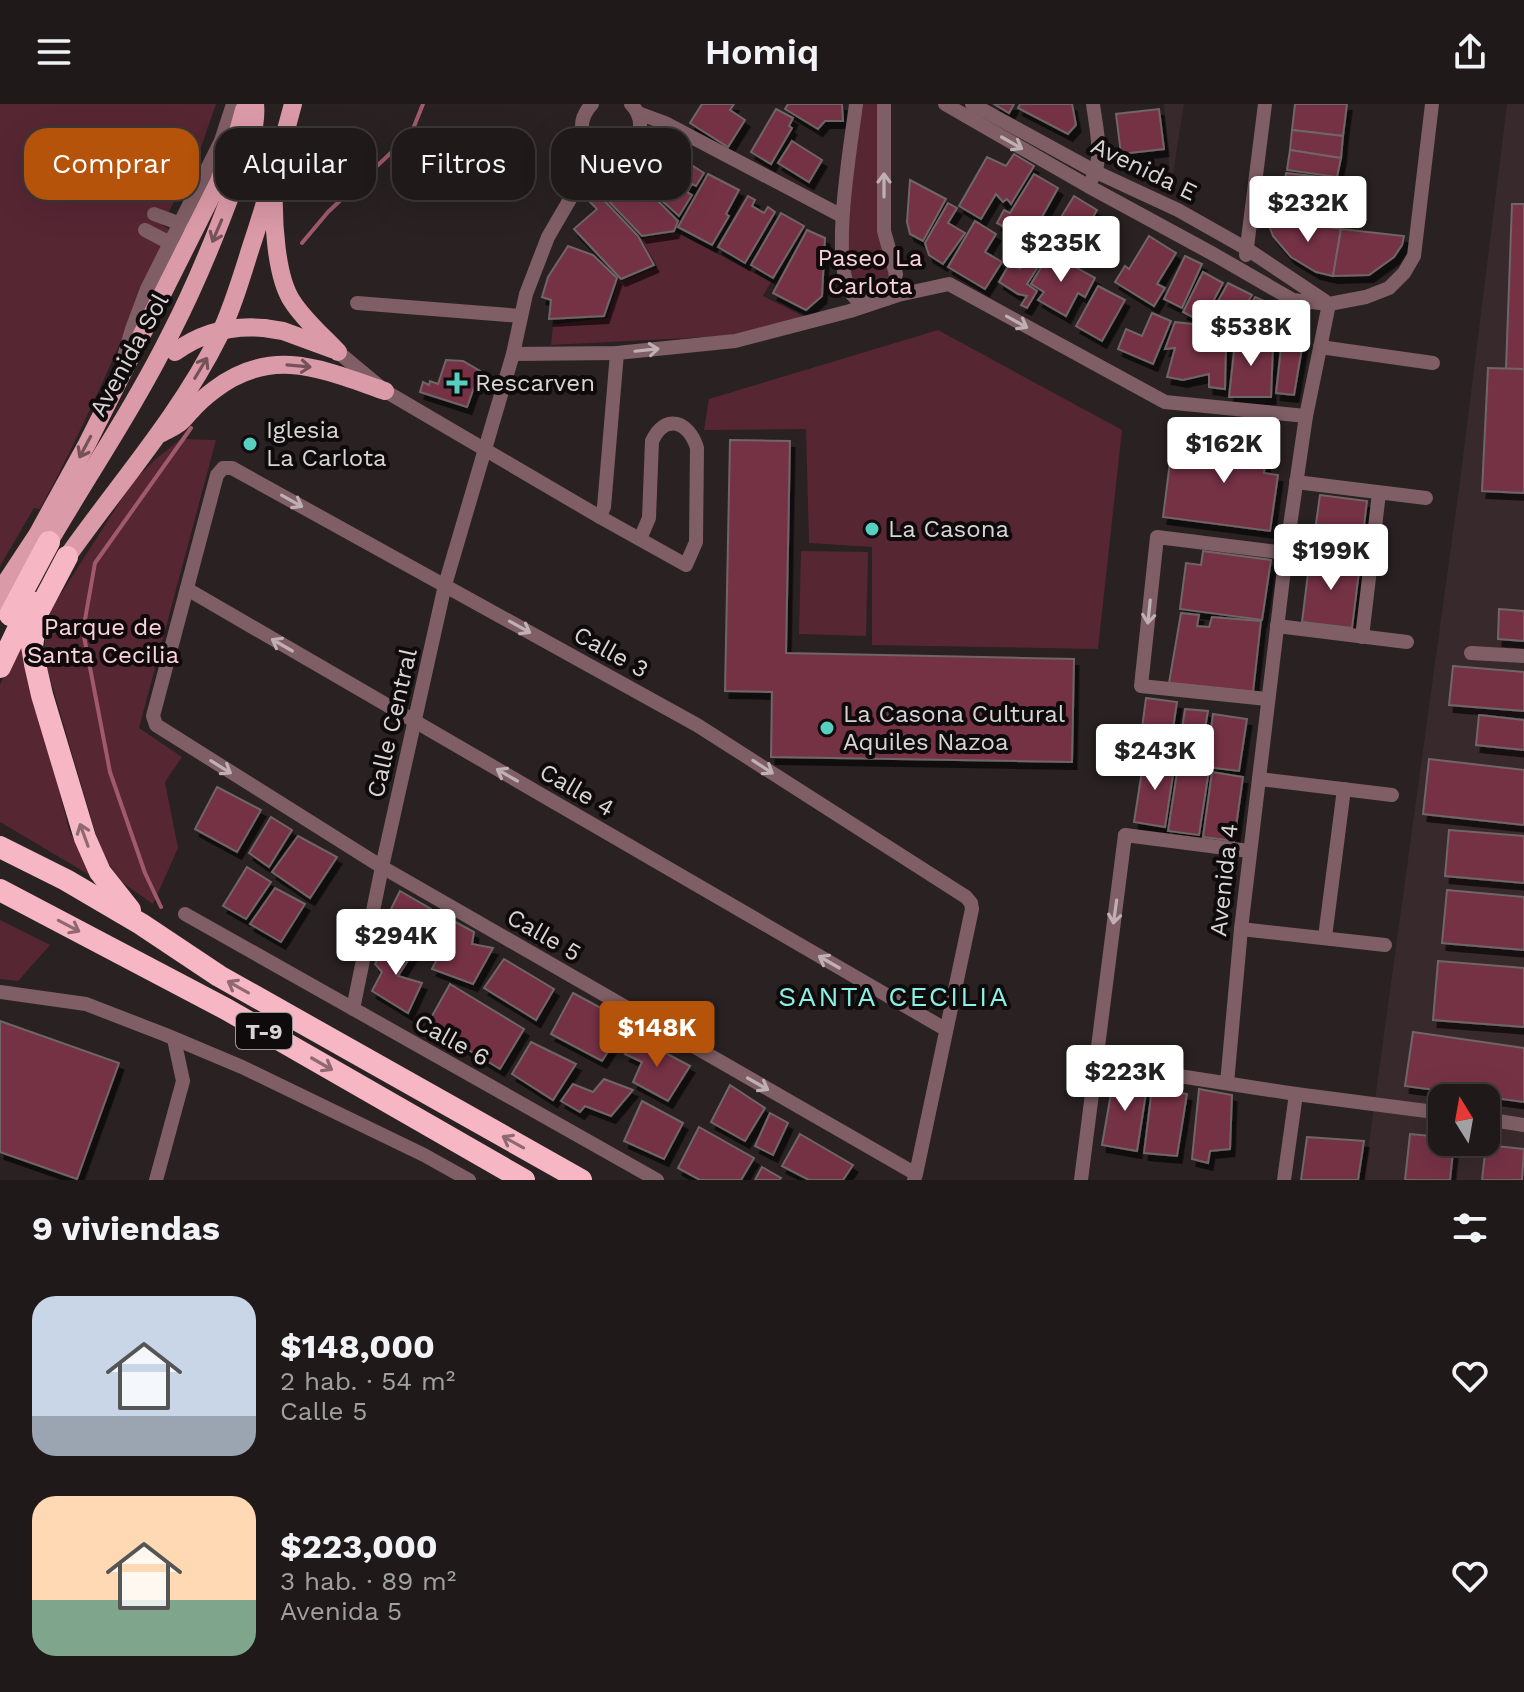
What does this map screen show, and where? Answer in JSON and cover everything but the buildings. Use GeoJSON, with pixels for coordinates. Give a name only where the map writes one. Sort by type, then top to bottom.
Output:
{"type":"FeatureCollection","features":[{"type":"Feature","properties":{"kind":"highway"},"geometry":{"type":"LineString","coordinates":[[0,642],[9,618],[49,542]]}},
{"type":"Feature","properties":{"kind":"highway"},"geometry":{"type":"LineString","coordinates":[[0,667],[34,597],[47,577],[67,557]]}},
{"type":"Feature","properties":{"kind":"highway"},"geometry":{"type":"LineString","coordinates":[[67,557],[37,614],[32,646],[35,664],[85,838],[108,884],[141,924]]}},
{"type":"Feature","properties":{"kind":"highway","name":"T-9"},"geometry":{"type":"LineString","coordinates":[[0,847],[66,880],[141,924],[219,976],[581,1180]]}},
{"type":"Feature","properties":{"kind":"highway","name":"T-9"},"geometry":{"type":"LineString","coordinates":[[0,890],[226,1009],[524,1180]]}},
{"type":"Feature","properties":{"kind":"main road","name":"Avenida Sol"},"geometry":{"type":"LineString","coordinates":[[0,590],[37,535],[87,444],[219,181],[248,104]]}},
{"type":"Feature","properties":{"kind":"main road","name":"Avenida Sol"},"geometry":{"type":"LineString","coordinates":[[0,607],[15,588],[37,549],[49,542],[172,332],[222,220],[251,136],[255,104]]}},
{"type":"Feature","properties":{"kind":"main road"},"geometry":{"type":"LineString","coordinates":[[287,128],[293,104]]}},
{"type":"Feature","properties":{"kind":"main road"},"geometry":{"type":"LineString","coordinates":[[67,557],[159,434],[219,337],[266,200]]}},
{"type":"Feature","properties":{"kind":"main road"},"geometry":{"type":"LineString","coordinates":[[275,200],[277,246],[287,292],[294,305],[338,352]]}},
{"type":"Feature","properties":{"kind":"main road"},"geometry":{"type":"LineString","coordinates":[[148,377],[175,352],[196,339],[221,330],[249,327],[283,331],[338,352]]}},
{"type":"Feature","properties":{"kind":"main road"},"geometry":{"type":"LineString","coordinates":[[159,434],[180,423],[215,389],[250,371],[274,365],[296,364],[318,368],[385,391]]}},
{"type":"Feature","properties":{"kind":"street","name":"Avenida Sol"},"geometry":{"type":"LineString","coordinates":[[118,381],[147,289],[221,141],[233,104]]}},
{"type":"Feature","properties":{"kind":"street"},"geometry":{"type":"LineString","coordinates":[[583,128],[586,111],[592,104]]}},
{"type":"Feature","properties":{"kind":"street"},"geometry":{"type":"LineString","coordinates":[[856,104],[842,216],[844,268],[851,292],[860,302],[886,299]]}},
{"type":"Feature","properties":{"kind":"street"},"geometry":{"type":"LineString","coordinates":[[884,104],[884,231],[896,274],[886,299]]}},
{"type":"Feature","properties":{"kind":"street","name":"Avenida E"},"geometry":{"type":"LineString","coordinates":[[945,104],[1293,300],[1329,304]]}},
{"type":"Feature","properties":{"kind":"street","name":"Avenida E"},"geometry":{"type":"LineString","coordinates":[[972,104],[1096,172],[1178,210],[1247,249],[1329,304]]}},
{"type":"Feature","properties":{"kind":"street"},"geometry":{"type":"LineString","coordinates":[[1088,186],[1096,172],[1098,151],[1093,104]]}},
{"type":"Feature","properties":{"kind":"street"},"geometry":{"type":"LineString","coordinates":[[1244,271],[1265,104]]}},
{"type":"Feature","properties":{"kind":"street"},"geometry":{"type":"LineString","coordinates":[[1329,304],[1366,297],[1389,288],[1404,273],[1414,256],[1432,104]]}},
{"type":"Feature","properties":{"kind":"street"},"geometry":{"type":"LineString","coordinates":[[635,109],[842,216]]}},
{"type":"Feature","properties":{"kind":"street","name":"Calle Central"},"geometry":{"type":"LineString","coordinates":[[353,1009],[445,585],[513,354],[526,294],[548,237],[570,200]]}},
{"type":"Feature","properties":{"kind":"street"},"geometry":{"type":"LineString","coordinates":[[154,214],[181,224]]}},
{"type":"Feature","properties":{"kind":"street"},"geometry":{"type":"LineString","coordinates":[[145,230],[170,243]]}},
{"type":"Feature","properties":{"kind":"street"},"geometry":{"type":"LineString","coordinates":[[513,354],[617,353],[735,341],[949,284],[1165,402],[1306,416]]}},
{"type":"Feature","properties":{"kind":"street"},"geometry":{"type":"LineString","coordinates":[[357,303],[521,316]]}},
{"type":"Feature","properties":{"kind":"street","name":"Avenida 4"},"geometry":{"type":"LineString","coordinates":[[1227,1083],[1249,851],[1286,553],[1306,416],[1329,304]]}},
{"type":"Feature","properties":{"kind":"street"},"geometry":{"type":"LineString","coordinates":[[1320,347],[1433,363]]}},
{"type":"Feature","properties":{"kind":"street"},"geometry":{"type":"LineString","coordinates":[[338,352],[385,391],[600,517],[686,565],[696,542],[697,448],[694,436],[684,426],[663,426],[652,441],[649,518],[640,539]]}},
{"type":"Feature","properties":{"kind":"street"},"geometry":{"type":"LineString","coordinates":[[600,517],[604,507],[617,353]]}},
{"type":"Feature","properties":{"kind":"street","name":"Calle 3"},"geometry":{"type":"LineString","coordinates":[[187,589],[217,475],[223,468],[232,468],[697,725],[971,903],[945,1029]]}},
{"type":"Feature","properties":{"kind":"street"},"geometry":{"type":"LineString","coordinates":[[1296,482],[1426,498]]}},
{"type":"Feature","properties":{"kind":"street"},"geometry":{"type":"LineString","coordinates":[[1362,637],[1379,493]]}},
{"type":"Feature","properties":{"kind":"street"},"geometry":{"type":"LineString","coordinates":[[1267,699],[1141,686],[1157,537],[1286,553]]}},
{"type":"Feature","properties":{"kind":"street","name":"Calle 4"},"geometry":{"type":"LineString","coordinates":[[187,589],[945,1029]]}},
{"type":"Feature","properties":{"kind":"street","name":"Calle 5"},"geometry":{"type":"LineString","coordinates":[[187,589],[153,716],[156,725],[382,867],[915,1177]]}},
{"type":"Feature","properties":{"kind":"street"},"geometry":{"type":"LineString","coordinates":[[1277,626],[1407,642]]}},
{"type":"Feature","properties":{"kind":"street"},"geometry":{"type":"LineString","coordinates":[[1471,653],[1524,656]]}},
{"type":"Feature","properties":{"kind":"street"},"geometry":{"type":"LineString","coordinates":[[1259,779],[1392,795]]}},
{"type":"Feature","properties":{"kind":"street"},"geometry":{"type":"LineString","coordinates":[[1325,937],[1344,789]]}},
{"type":"Feature","properties":{"kind":"street"},"geometry":{"type":"LineString","coordinates":[[1081,1180],[1125,835],[1249,851]]}},
{"type":"Feature","properties":{"kind":"street","name":"Calle 6"},"geometry":{"type":"LineString","coordinates":[[185,914],[657,1180]]}},
{"type":"Feature","properties":{"kind":"street"},"geometry":{"type":"LineString","coordinates":[[1241,929],[1385,945]]}},
{"type":"Feature","properties":{"kind":"street"},"geometry":{"type":"LineString","coordinates":[[0,992],[86,1004],[174,1039],[254,1073],[469,1180]]}},
{"type":"Feature","properties":{"kind":"street"},"geometry":{"type":"LineString","coordinates":[[915,1177],[945,1029]]}},
{"type":"Feature","properties":{"kind":"street"},"geometry":{"type":"LineString","coordinates":[[156,1180],[183,1081],[174,1039]]}},
{"type":"Feature","properties":{"kind":"street"},"geometry":{"type":"LineString","coordinates":[[1095,1063],[1428,1111]]}},
{"type":"Feature","properties":{"kind":"street"},"geometry":{"type":"LineString","coordinates":[[1284,1180],[1296,1094]]}},
{"type":"Feature","properties":{"kind":"street"},"geometry":{"type":"LineString","coordinates":[[1500,1121],[1524,1125]]}},
{"type":"Feature","properties":{"kind":"shaded area"},"geometry":{"type":"Polygon","coordinates":[[[1164,104],[1184,104],[1171,187],[1164,104]]]}},
{"type":"Feature","properties":{"kind":"shaded area"},"geometry":{"type":"Polygon","coordinates":[[[1507,104],[1524,104],[1524,1180],[1364,1180],[1460,481],[1507,104]]]}},
{"type":"Feature","properties":{"kind":"green space"},"geometry":{"type":"Polygon","coordinates":[[[0,104],[216,104],[199,153],[199,128],[24,128],[24,200],[175,200],[162,225],[169,229],[92,406],[40,509],[34,508],[0,566],[0,104]]]}},
{"type":"Feature","properties":{"kind":"green space","name":"Paseo La Carlota"},"geometry":{"type":"Polygon","coordinates":[[[856,104],[884,104],[884,231],[893,262],[886,299],[860,302],[843,258],[856,104]]]}},
{"type":"Feature","properties":{"kind":"green space"},"geometry":{"type":"Polygon","coordinates":[[[676,232],[771,282],[763,296],[805,317],[726,336],[551,345],[553,324],[607,318],[618,282],[657,267],[641,239],[676,232]]]}},
{"type":"Feature","properties":{"kind":"green space"},"geometry":{"type":"Polygon","coordinates":[[[938,330],[1122,430],[1098,649],[872,645],[872,547],[809,543],[806,429],[704,430],[709,399],[938,330]]]}},
{"type":"Feature","properties":{"kind":"green space","name":"Parque de Santa Cecilia"},"geometry":{"type":"Polygon","coordinates":[[[181,439],[216,440],[139,728],[182,757],[165,782],[178,848],[153,904],[123,883],[102,855],[45,661],[45,635],[51,609],[134,480],[181,439]]]}},
{"type":"Feature","properties":{"kind":"green space"},"geometry":{"type":"Polygon","coordinates":[[[801,551],[868,552],[866,636],[799,634],[801,551]]]}},
{"type":"Feature","properties":{"kind":"green space"},"geometry":{"type":"Polygon","coordinates":[[[25,628],[44,730],[69,830],[93,877],[0,822],[0,685],[25,628]]]}},
{"type":"Feature","properties":{"kind":"green space"},"geometry":{"type":"Polygon","coordinates":[[[0,920],[50,945],[18,981],[0,979],[0,920]]]}},
{"type":"Feature","properties":{"kind":"waterway"},"geometry":{"type":"LineString","coordinates":[[302,243],[328,212],[411,134],[423,104]]}},
{"type":"Feature","properties":{"kind":"waterway"},"geometry":{"type":"LineString","coordinates":[[161,907],[145,873],[110,772],[83,631],[95,563],[191,428]]}},
{"type":"Feature","properties":{"kind":"place","name":"Rescarven"},"geometry":{"type":"Point","coordinates":[457,383]}},
{"type":"Feature","properties":{"kind":"place","name":"Iglesia La Carlota"},"geometry":{"type":"Point","coordinates":[250,444]}},
{"type":"Feature","properties":{"kind":"place","name":"La Casona"},"geometry":{"type":"Point","coordinates":[872,529]}},
{"type":"Feature","properties":{"kind":"place","name":"La Casona Cultural Aquiles Nazoa"},"geometry":{"type":"Point","coordinates":[827,728]}},
{"type":"Feature","properties":{"kind":"district","name":"SANTA CECILIA"},"geometry":{"type":"Point","coordinates":[894,996]}}]}
